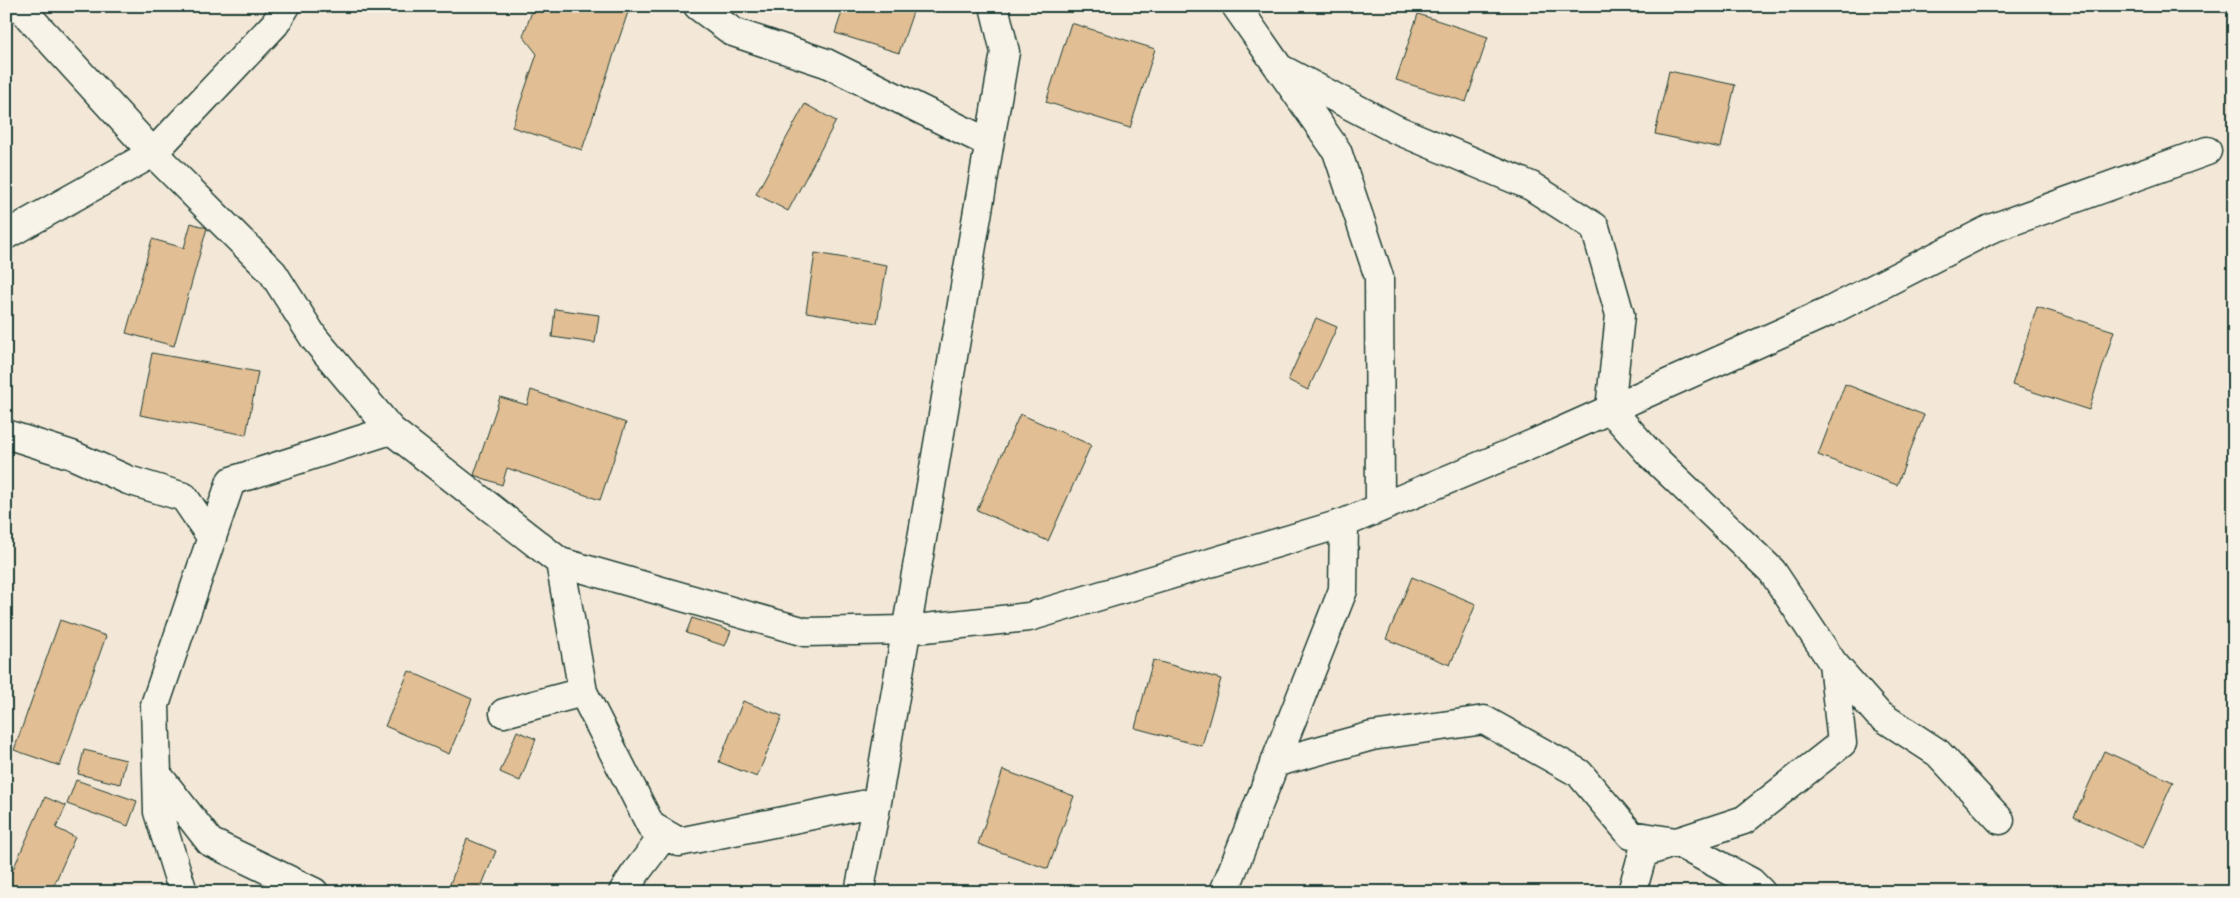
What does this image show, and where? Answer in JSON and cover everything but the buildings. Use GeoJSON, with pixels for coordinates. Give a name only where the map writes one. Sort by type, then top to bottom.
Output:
{"type":"FeatureCollection","features":[{"type":"Feature","properties":{"kind":"street"},"geometry":{"type":"LineString","coordinates":[[19,6],[153,153],[273,273],[314,338],[391,430],[560,562],[805,632],[906,630],[1029,617],[1344,523],[1610,409],[1828,312],[1990,229],[2207,151]]}},
{"type":"Feature","properties":{"kind":"street"},"geometry":{"type":"LineString","coordinates":[[6,235],[153,153],[275,24],[286,6]]}},
{"type":"Feature","properties":{"kind":"street"},"geometry":{"type":"LineString","coordinates":[[698,6],[733,32],[826,63],[989,143]]}},
{"type":"Feature","properties":{"kind":"street"},"geometry":{"type":"LineString","coordinates":[[859,892],[877,802],[1004,52],[994,6]]}},
{"type":"Feature","properties":{"kind":"street"},"geometry":{"type":"LineString","coordinates":[[1236,6],[1337,151],[1379,277],[1380,508]]}},
{"type":"Feature","properties":{"kind":"street"},"geometry":{"type":"LineString","coordinates":[[1279,68],[1395,129],[1531,186],[1595,227],[1620,316],[1610,409],[1650,454],[1772,571],[1833,663],[1878,714],[1938,753],[2000,820]]}},
{"type":"Feature","properties":{"kind":"street"},"geometry":{"type":"LineString","coordinates":[[183,892],[158,812],[155,705],[231,480],[391,430]]}},
{"type":"Feature","properties":{"kind":"street"},"geometry":{"type":"LineString","coordinates":[[6,434],[72,455],[128,480],[184,497],[212,538]]}},
{"type":"Feature","properties":{"kind":"street"},"geometry":{"type":"LineString","coordinates":[[1224,892],[1343,590],[1344,523]]}},
{"type":"Feature","properties":{"kind":"street"},"geometry":{"type":"LineString","coordinates":[[560,562],[583,692],[651,826],[679,842],[877,802]]}},
{"type":"Feature","properties":{"kind":"street"},"geometry":{"type":"LineString","coordinates":[[1632,892],[1643,853],[1744,820],[1842,743],[1833,663]]}},
{"type":"Feature","properties":{"kind":"street"},"geometry":{"type":"LineString","coordinates":[[504,714],[583,692]]}},
{"type":"Feature","properties":{"kind":"street"},"geometry":{"type":"LineString","coordinates":[[1274,763],[1372,736],[1484,720],[1579,773],[1631,835],[1676,842],[1751,882],[1761,892]]}},
{"type":"Feature","properties":{"kind":"street"},"geometry":{"type":"LineString","coordinates":[[158,774],[210,842],[314,892]]}},
{"type":"Feature","properties":{"kind":"street"},"geometry":{"type":"LineString","coordinates":[[624,892],[634,875],[665,834]]}}]}
